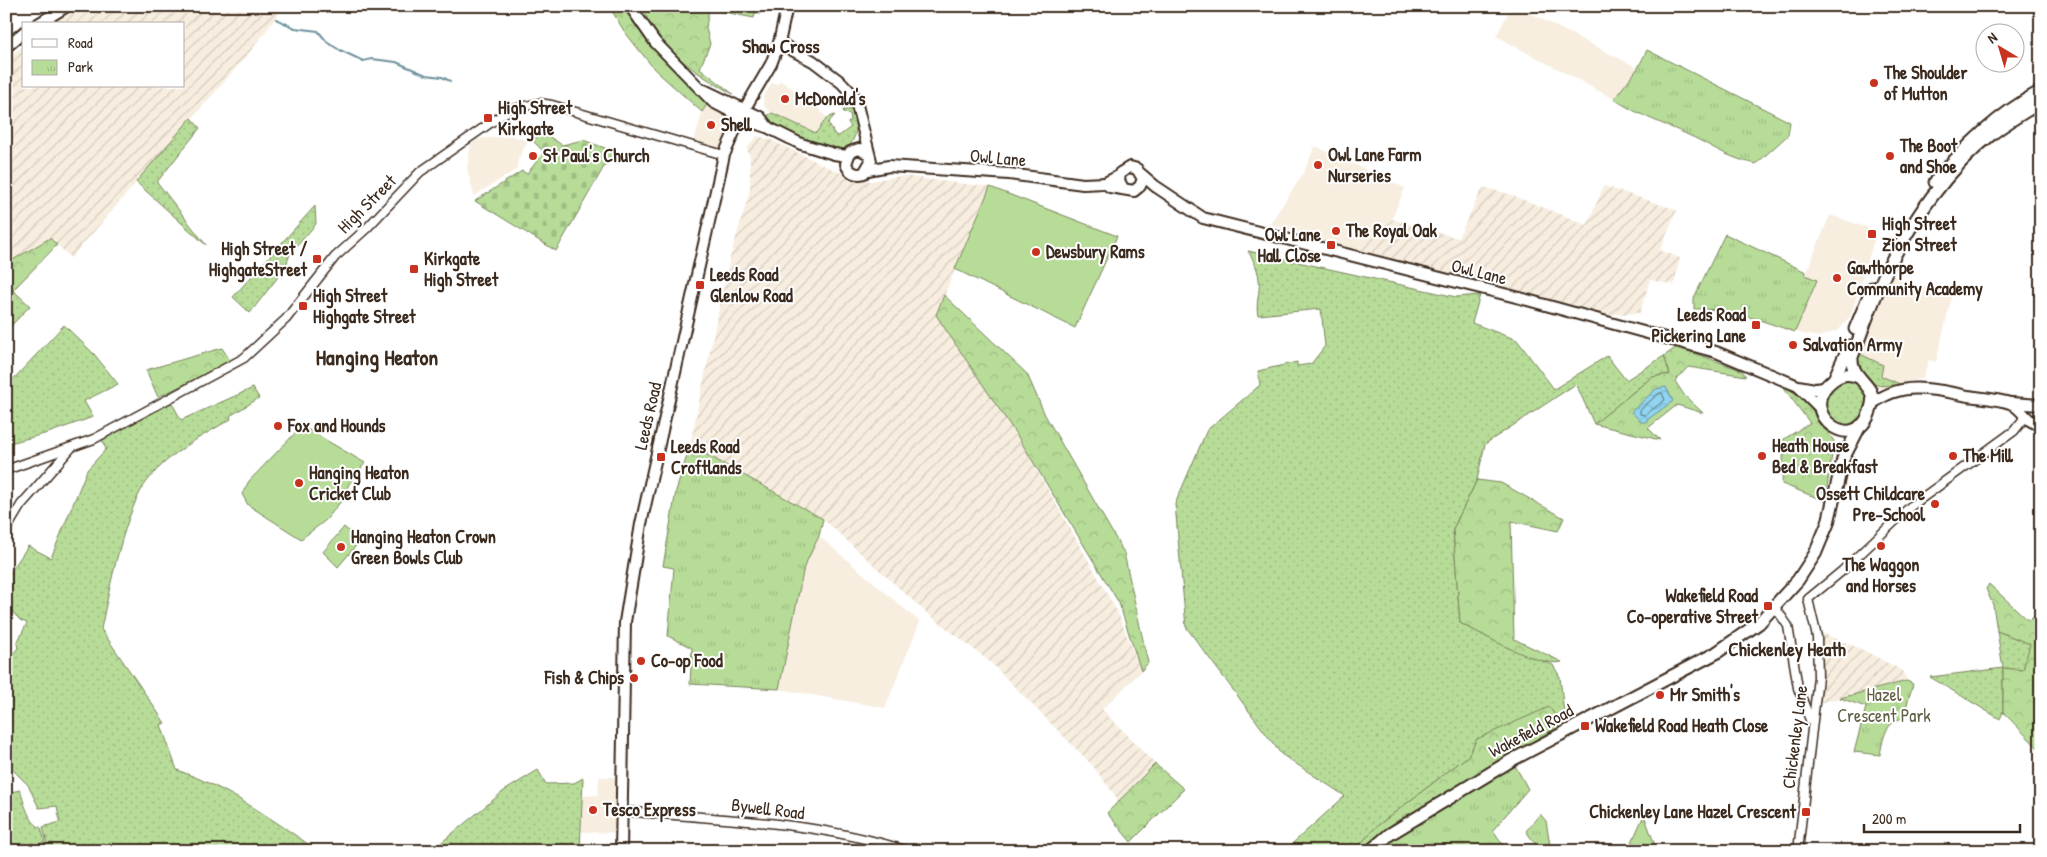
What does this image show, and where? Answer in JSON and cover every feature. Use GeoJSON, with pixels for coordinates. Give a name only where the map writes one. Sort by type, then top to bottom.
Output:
{"type":"FeatureCollection","features":[{"type":"Feature","properties":{"kind":"highway"},"geometry":{"type":"LineString","coordinates":[[1834,379],[1882,265],[1932,185],[1963,150],[1987,127],[2041,91]]}},
{"type":"Feature","properties":{"kind":"highway"},"geometry":{"type":"LineString","coordinates":[[1843,459],[1872,404],[1868,388],[1858,377],[1851,365],[1852,357],[1886,272],[1938,190],[1968,156],[1992,134],[2041,102]]}},
{"type":"Feature","properties":{"kind":"highway"},"geometry":{"type":"LineString","coordinates":[[1843,459],[1839,438],[1820,408],[1819,396],[1824,388],[1834,379],[1847,374],[1858,377]]}},
{"type":"Feature","properties":{"kind":"highway"},"geometry":{"type":"LineString","coordinates":[[1834,428],[1847,432],[1860,426]]}},
{"type":"Feature","properties":{"kind":"highway","name":"Wakefield Road"},"geometry":{"type":"LineString","coordinates":[[1370,851],[1390,834],[1512,760],[1716,653],[1759,623],[1776,607],[1798,580],[1815,554],[1828,523],[1843,459]]}},
{"type":"Feature","properties":{"kind":"main road"},"geometry":{"type":"LineString","coordinates":[[41,22],[67,6]]}},
{"type":"Feature","properties":{"kind":"main road"},"geometry":{"type":"LineString","coordinates":[[630,6],[656,42],[692,82],[703,90],[767,127],[801,144],[834,154],[868,161]]}},
{"type":"Feature","properties":{"kind":"main road","name":"Leeds Road"},"geometry":{"type":"LineString","coordinates":[[621,851],[625,622],[645,506],[724,155],[742,113],[757,90],[779,43],[787,6]]}},
{"type":"Feature","properties":{"kind":"main road"},"geometry":{"type":"LineString","coordinates":[[782,29],[785,39],[792,50]]}},
{"type":"Feature","properties":{"kind":"main road"},"geometry":{"type":"LineString","coordinates":[[6,47],[22,34]]}},
{"type":"Feature","properties":{"kind":"main road"},"geometry":{"type":"LineString","coordinates":[[779,43],[814,61],[855,97],[868,161]]}},
{"type":"Feature","properties":{"kind":"main road"},"geometry":{"type":"LineString","coordinates":[[757,90],[757,108],[760,118],[767,127]]}},
{"type":"Feature","properties":{"kind":"main road"},"geometry":{"type":"LineString","coordinates":[[742,113],[760,118]]}},
{"type":"Feature","properties":{"kind":"main road"},"geometry":{"type":"LineString","coordinates":[[863,136],[849,156],[850,172],[856,174],[868,161]]}},
{"type":"Feature","properties":{"kind":"main road","name":"Owl Lane"},"geometry":{"type":"LineString","coordinates":[[868,161],[888,166],[1009,174],[1083,184],[1104,184],[1134,191],[1141,185],[1155,186]]}},
{"type":"Feature","properties":{"kind":"main road","name":"Owl Lane"},"geometry":{"type":"LineString","coordinates":[[1104,184],[1119,176],[1122,170],[1130,167],[1137,169],[1155,186],[1203,218],[1520,298],[1716,352],[1806,389],[1824,388]]}},
{"type":"Feature","properties":{"kind":"main road"},"geometry":{"type":"LineString","coordinates":[[1141,174],[1141,185]]}},
{"type":"Feature","properties":{"kind":"main road"},"geometry":{"type":"LineString","coordinates":[[1119,176],[1119,181],[1123,188]]}},
{"type":"Feature","properties":{"kind":"main road","name":"Owl Lane"},"geometry":{"type":"LineString","coordinates":[[1798,386],[1820,408]]}},
{"type":"Feature","properties":{"kind":"main road"},"geometry":{"type":"LineString","coordinates":[[1868,388],[1890,393]]}},
{"type":"Feature","properties":{"kind":"main road"},"geometry":{"type":"LineString","coordinates":[[1872,404],[1890,393],[1909,389],[1932,388],[2012,404],[2038,425]]}},
{"type":"Feature","properties":{"kind":"main road"},"geometry":{"type":"LineString","coordinates":[[2003,402],[2036,405]]}},
{"type":"Feature","properties":{"kind":"main road"},"geometry":{"type":"LineString","coordinates":[[2026,416],[2036,405]]}},
{"type":"Feature","properties":{"kind":"street","name":"High Street"},"geometry":{"type":"LineString","coordinates":[[6,470],[71,448],[147,412],[244,358],[286,319],[335,257],[367,228],[420,172],[509,110],[539,103],[552,105],[724,155]]}},
{"type":"Feature","properties":{"kind":"street"},"geometry":{"type":"LineString","coordinates":[[2014,431],[2026,416]]}},
{"type":"Feature","properties":{"kind":"street"},"geometry":{"type":"LineString","coordinates":[[2014,431],[2038,425]]}},
{"type":"Feature","properties":{"kind":"street","name":"Chickenley Lane"},"geometry":{"type":"LineString","coordinates":[[1798,851],[1818,677],[1817,637],[1808,599],[1842,571],[1912,506],[2014,431]]}},
{"type":"Feature","properties":{"kind":"street"},"geometry":{"type":"LineString","coordinates":[[6,530],[21,505],[71,448]]}},
{"type":"Feature","properties":{"kind":"street"},"geometry":{"type":"LineString","coordinates":[[1776,607],[1788,626],[1796,679],[1812,726]]}},
{"type":"Feature","properties":{"kind":"street"},"geometry":{"type":"LineString","coordinates":[[1803,702],[1814,702]]}},
{"type":"Feature","properties":{"kind":"street","name":"Bywell Road"},"geometry":{"type":"LineString","coordinates":[[622,811],[762,822],[872,839],[908,851]]}},
{"type":"Feature","properties":{"kind":"shaded area"},"geometry":{"type":"Polygon","coordinates":[[[83,6],[285,6],[249,53],[71,258],[50,238],[6,264],[6,59],[22,47],[22,88],[185,88],[185,22],[54,22],[83,6]]]}},
{"type":"Feature","properties":{"kind":"shaded area"},"geometry":{"type":"Polygon","coordinates":[[[1512,6],[1516,6],[1638,68],[1614,99],[1496,36],[1512,6]]]}},
{"type":"Feature","properties":{"kind":"shaded area"},"geometry":{"type":"Polygon","coordinates":[[[780,80],[816,106],[827,118],[816,133],[769,111],[764,106],[763,97],[772,83],[778,84],[780,80]]]}},
{"type":"Feature","properties":{"kind":"shaded area"},"geometry":{"type":"Polygon","coordinates":[[[708,103],[735,117],[721,151],[694,142],[702,112],[708,103]]]}},
{"type":"Feature","properties":{"kind":"shaded area"},"geometry":{"type":"Polygon","coordinates":[[[512,136],[528,141],[518,159],[517,169],[474,196],[467,168],[471,144],[477,139],[512,136]]]}},
{"type":"Feature","properties":{"kind":"shaded area"},"geometry":{"type":"Polygon","coordinates":[[[757,136],[769,139],[838,172],[870,181],[902,176],[990,187],[936,315],[1018,437],[1117,611],[1141,671],[1102,709],[1155,764],[1119,801],[1092,765],[990,662],[922,609],[823,519],[702,452],[689,449],[729,261],[750,190],[750,157],[747,148],[757,136]]]}},
{"type":"Feature","properties":{"kind":"shaded area"},"geometry":{"type":"Polygon","coordinates":[[[1315,146],[1405,188],[1392,219],[1357,253],[1270,224],[1304,172],[1315,146]]]}},
{"type":"Feature","properties":{"kind":"shaded area"},"geometry":{"type":"Polygon","coordinates":[[[1604,186],[1677,210],[1660,250],[1680,258],[1674,285],[1650,280],[1640,313],[1602,315],[1588,309],[1517,291],[1357,253],[1392,219],[1458,238],[1483,187],[1509,194],[1587,225],[1604,186]]]}},
{"type":"Feature","properties":{"kind":"shaded area","name":"Gawthorpe Community Academy"},"geometry":{"type":"Polygon","coordinates":[[[1830,215],[1877,231],[1851,315],[1839,330],[1818,337],[1795,332],[1817,281],[1805,275],[1830,215]]]}},
{"type":"Feature","properties":{"kind":"shaded area"},"geometry":{"type":"Polygon","coordinates":[[[1891,275],[1902,281],[1952,296],[1936,362],[1929,360],[1923,378],[1883,389],[1871,386],[1855,357],[1891,275]]]}},
{"type":"Feature","properties":{"kind":"shaded area"},"geometry":{"type":"Polygon","coordinates":[[[819,536],[920,622],[885,708],[779,689],[804,567],[819,536]]]}},
{"type":"Feature","properties":{"kind":"shaded area"},"geometry":{"type":"Polygon","coordinates":[[[1822,633],[1863,650],[1903,671],[1907,681],[1819,703],[1822,633]]]}},
{"type":"Feature","properties":{"kind":"shaded area"},"geometry":{"type":"Polygon","coordinates":[[[599,777],[618,777],[617,833],[581,832],[583,796],[598,795],[599,777]]]}},
{"type":"Feature","properties":{"kind":"green space"},"geometry":{"type":"Polygon","coordinates":[[[609,6],[624,6],[658,52],[708,103],[702,112],[655,70],[624,31],[609,6]]]}},
{"type":"Feature","properties":{"kind":"green space"},"geometry":{"type":"Polygon","coordinates":[[[637,6],[709,6],[706,28],[710,44],[700,68],[733,94],[702,76],[679,58],[658,36],[637,6]]]}},
{"type":"Feature","properties":{"kind":"green space"},"geometry":{"type":"Polygon","coordinates":[[[709,6],[737,6],[738,11],[742,11],[742,6],[762,6],[760,14],[755,13],[754,18],[709,9],[709,6]]]}},
{"type":"Feature","properties":{"kind":"green space"},"geometry":{"type":"Polygon","coordinates":[[[1647,50],[1790,122],[1788,135],[1756,164],[1731,156],[1643,115],[1614,99],[1638,68],[1647,50]]]}},
{"type":"Feature","properties":{"kind":"green space"},"geometry":{"type":"Polygon","coordinates":[[[843,110],[851,110],[857,124],[853,140],[847,149],[837,149],[817,144],[769,123],[765,117],[772,113],[816,133],[827,118],[835,115],[828,123],[835,135],[839,136],[851,127],[848,122],[851,121],[850,114],[844,113],[843,110]]]}},
{"type":"Feature","properties":{"kind":"green space"},"geometry":{"type":"Polygon","coordinates":[[[191,118],[200,128],[157,182],[206,245],[136,182],[191,118]]]}},
{"type":"Feature","properties":{"kind":"green space"},"geometry":{"type":"Polygon","coordinates":[[[539,130],[562,145],[583,140],[613,151],[556,251],[475,201],[522,171],[527,174],[544,152],[533,141],[539,130]]]}},
{"type":"Feature","properties":{"kind":"green space","name":"Dewsbury Rams"},"geometry":{"type":"Polygon","coordinates":[[[990,187],[1117,236],[1075,328],[955,269],[990,187]]]}},
{"type":"Feature","properties":{"kind":"green space"},"geometry":{"type":"Polygon","coordinates":[[[315,206],[316,224],[290,254],[285,268],[250,313],[233,297],[315,206]]]}},
{"type":"Feature","properties":{"kind":"green space"},"geometry":{"type":"Polygon","coordinates":[[[1725,234],[1806,272],[1805,275],[1817,280],[1795,332],[1733,313],[1694,309],[1694,298],[1725,234]]]}},
{"type":"Feature","properties":{"kind":"green space"},"geometry":{"type":"Polygon","coordinates":[[[50,238],[57,245],[13,290],[6,289],[6,264],[50,238]]]}},
{"type":"Feature","properties":{"kind":"green space"},"geometry":{"type":"Polygon","coordinates":[[[1248,251],[1456,297],[1480,295],[1472,323],[1517,340],[1554,389],[1607,356],[1626,380],[1664,356],[1670,374],[1652,377],[1594,424],[1576,384],[1485,444],[1477,480],[1453,529],[1460,623],[1509,648],[1553,665],[1560,677],[1564,713],[1558,719],[1477,739],[1468,756],[1376,827],[1354,851],[1284,851],[1345,796],[1281,754],[1186,627],[1175,504],[1207,430],[1260,385],[1258,371],[1297,362],[1297,366],[1311,364],[1325,346],[1321,309],[1258,315],[1259,280],[1255,264],[1248,251]]]}},
{"type":"Feature","properties":{"kind":"green space"},"geometry":{"type":"Polygon","coordinates":[[[6,289],[13,290],[30,306],[6,331],[6,289]]]}},
{"type":"Feature","properties":{"kind":"green space"},"geometry":{"type":"Polygon","coordinates":[[[944,295],[1027,374],[1045,415],[1124,553],[1148,663],[1141,671],[1119,603],[1018,437],[936,315],[944,295]]]}},
{"type":"Feature","properties":{"kind":"green space"},"geometry":{"type":"Polygon","coordinates":[[[64,325],[94,354],[118,384],[84,401],[93,417],[48,433],[6,444],[6,387],[64,325]]]}},
{"type":"Feature","properties":{"kind":"green space"},"geometry":{"type":"Polygon","coordinates":[[[1677,347],[1741,370],[1746,376],[1688,367],[1675,381],[1684,395],[1703,413],[1677,405],[1648,428],[1660,440],[1594,424],[1652,377],[1670,374],[1664,356],[1677,347]]]}},
{"type":"Feature","properties":{"kind":"green space"},"geometry":{"type":"Polygon","coordinates":[[[222,348],[231,362],[158,397],[146,370],[222,348]]]}},
{"type":"Feature","properties":{"kind":"green space"},"geometry":{"type":"Polygon","coordinates":[[[1860,354],[1883,365],[1881,376],[1900,384],[1884,386],[1869,380],[1857,361],[1860,354]]]}},
{"type":"Feature","properties":{"kind":"green space"},"geometry":{"type":"Polygon","coordinates":[[[1847,374],[1871,392],[1862,424],[1834,428],[1819,400],[1847,374]]]}},
{"type":"Feature","properties":{"kind":"green space"},"geometry":{"type":"Polygon","coordinates":[[[1779,382],[1806,401],[1834,441],[1825,501],[1782,484],[1784,439],[1810,423],[1779,382]]]}},
{"type":"Feature","properties":{"kind":"green space"},"geometry":{"type":"Polygon","coordinates":[[[253,388],[259,398],[230,416],[231,419],[176,453],[156,470],[148,480],[132,510],[125,529],[101,629],[165,723],[161,725],[177,770],[233,796],[267,816],[318,851],[27,851],[47,844],[43,827],[60,822],[57,806],[39,808],[28,785],[6,763],[6,656],[9,658],[18,648],[17,643],[27,623],[20,620],[6,605],[6,579],[28,546],[51,558],[87,470],[106,449],[102,440],[171,401],[181,420],[253,388]]]}},
{"type":"Feature","properties":{"kind":"green space","name":"Hanging Heaton Cricket Club"},"geometry":{"type":"Polygon","coordinates":[[[302,426],[365,463],[349,484],[342,500],[326,520],[301,539],[248,505],[242,494],[249,481],[302,426]]]}},
{"type":"Feature","properties":{"kind":"green space"},"geometry":{"type":"Polygon","coordinates":[[[689,449],[702,452],[823,519],[819,536],[804,567],[779,689],[690,684],[692,648],[668,636],[674,568],[663,566],[676,491],[689,449]]]}},
{"type":"Feature","properties":{"kind":"green space"},"geometry":{"type":"Polygon","coordinates":[[[1477,480],[1501,483],[1564,518],[1558,531],[1511,521],[1514,639],[1562,662],[1539,660],[1525,655],[1460,623],[1453,529],[1477,480]]]}},
{"type":"Feature","properties":{"kind":"green space","name":"Hanging Heaton Crown Green Bowls Club"},"geometry":{"type":"Polygon","coordinates":[[[344,527],[360,541],[338,567],[323,552],[344,527]]]}},
{"type":"Feature","properties":{"kind":"green space"},"geometry":{"type":"Polygon","coordinates":[[[1989,584],[2028,620],[2033,618],[2041,606],[2041,751],[2003,712],[2003,668],[2023,670],[2030,644],[1997,631],[1993,605],[1986,589],[1989,584]]]}},
{"type":"Feature","properties":{"kind":"green space"},"geometry":{"type":"Polygon","coordinates":[[[1997,631],[2031,644],[2023,670],[2003,668],[1997,631]]]}},
{"type":"Feature","properties":{"kind":"green space"},"geometry":{"type":"Polygon","coordinates":[[[2003,668],[2003,712],[2000,719],[1930,677],[2003,668]]]}},
{"type":"Feature","properties":{"kind":"green space","name":"Hazel Crescent Park"},"geometry":{"type":"Polygon","coordinates":[[[1907,681],[1913,684],[1903,718],[1892,723],[1889,727],[1884,737],[1880,755],[1854,752],[1866,707],[1840,698],[1907,681]]]}},
{"type":"Feature","properties":{"kind":"green space"},"geometry":{"type":"Polygon","coordinates":[[[1549,707],[1558,719],[1566,722],[1394,823],[1358,851],[1354,851],[1376,827],[1468,756],[1477,739],[1549,707]]]}},
{"type":"Feature","properties":{"kind":"green space"},"geometry":{"type":"Polygon","coordinates":[[[1512,760],[1528,789],[1493,830],[1507,851],[1370,851],[1512,760]]]}},
{"type":"Feature","properties":{"kind":"green space"},"geometry":{"type":"Polygon","coordinates":[[[1155,764],[1184,789],[1131,842],[1107,813],[1155,764]]]}},
{"type":"Feature","properties":{"kind":"green space"},"geometry":{"type":"Polygon","coordinates":[[[538,770],[546,784],[574,783],[583,778],[580,851],[431,851],[504,791],[538,770]]]}},
{"type":"Feature","properties":{"kind":"green space"},"geometry":{"type":"Polygon","coordinates":[[[20,790],[27,811],[33,821],[41,828],[45,842],[21,851],[6,851],[6,793],[20,790]]]}},
{"type":"Feature","properties":{"kind":"green space"},"geometry":{"type":"Polygon","coordinates":[[[1540,814],[1546,821],[1551,851],[1540,851],[1526,831],[1540,814]]]}},
{"type":"Feature","properties":{"kind":"green space"},"geometry":{"type":"Polygon","coordinates":[[[1644,815],[1657,851],[1632,842],[1644,815]]]}},
{"type":"Feature","properties":{"kind":"water"},"geometry":{"type":"Polygon","coordinates":[[[1666,387],[1673,401],[1643,423],[1631,412],[1656,389],[1666,387]]]}},
{"type":"Feature","properties":{"kind":"waterway"},"geometry":{"type":"LineString","coordinates":[[276,19],[295,28],[318,31],[328,43],[338,49]]}},
{"type":"Feature","properties":{"kind":"waterway"},"geometry":{"type":"LineString","coordinates":[[340,50],[363,61],[372,59],[396,62],[426,75],[442,77],[450,81]]}},
{"type":"Feature","properties":{"kind":"place","name":"The Shoulder of Mutton"},"geometry":{"type":"Point","coordinates":[1874,83]}},
{"type":"Feature","properties":{"kind":"place","name":"McDonald's"},"geometry":{"type":"Point","coordinates":[785,99]}},
{"type":"Feature","properties":{"kind":"place","name":"High Street Kirkgate"},"geometry":{"type":"Point","coordinates":[488,118]}},
{"type":"Feature","properties":{"kind":"place","name":"Shell"},"geometry":{"type":"Point","coordinates":[711,125]}},
{"type":"Feature","properties":{"kind":"place","name":"St Paul's Church"},"geometry":{"type":"Point","coordinates":[533,156]}},
{"type":"Feature","properties":{"kind":"place","name":"The Boot and Shoe"},"geometry":{"type":"Point","coordinates":[1890,156]}},
{"type":"Feature","properties":{"kind":"place","name":"Owl Lane Farm Nurseries"},"geometry":{"type":"Point","coordinates":[1318,165]}},
{"type":"Feature","properties":{"kind":"place","name":"The Royal Oak"},"geometry":{"type":"Point","coordinates":[1336,231]}},
{"type":"Feature","properties":{"kind":"place","name":"High Street Zion Street"},"geometry":{"type":"Point","coordinates":[1872,234]}},
{"type":"Feature","properties":{"kind":"place","name":"Owl Lane Hall Close"},"geometry":{"type":"Point","coordinates":[1331,245]}},
{"type":"Feature","properties":{"kind":"place","name":"Dewsbury Rams"},"geometry":{"type":"Point","coordinates":[1036,252]}},
{"type":"Feature","properties":{"kind":"place","name":"High Street / HighgateStreet"},"geometry":{"type":"Point","coordinates":[317,259]}},
{"type":"Feature","properties":{"kind":"place","name":"Kirkgate High Street"},"geometry":{"type":"Point","coordinates":[414,269]}},
{"type":"Feature","properties":{"kind":"place","name":"Gawthorpe Community Academy"},"geometry":{"type":"Point","coordinates":[1837,278]}},
{"type":"Feature","properties":{"kind":"place","name":"Leeds Road Glenlow Road"},"geometry":{"type":"Point","coordinates":[700,285]}},
{"type":"Feature","properties":{"kind":"place","name":"High Street Highgate Street"},"geometry":{"type":"Point","coordinates":[303,306]}},
{"type":"Feature","properties":{"kind":"place","name":"Leeds Road Pickering Lane"},"geometry":{"type":"Point","coordinates":[1756,325]}},
{"type":"Feature","properties":{"kind":"place","name":"Salvation Army"},"geometry":{"type":"Point","coordinates":[1793,345]}},
{"type":"Feature","properties":{"kind":"place","name":"Fox and Hounds"},"geometry":{"type":"Point","coordinates":[278,426]}},
{"type":"Feature","properties":{"kind":"place","name":"Heath House Bed & Breakfast"},"geometry":{"type":"Point","coordinates":[1762,456]}},
{"type":"Feature","properties":{"kind":"place","name":"The Mill"},"geometry":{"type":"Point","coordinates":[1953,456]}},
{"type":"Feature","properties":{"kind":"place","name":"Leeds Road Croftlands"},"geometry":{"type":"Point","coordinates":[661,457]}},
{"type":"Feature","properties":{"kind":"place","name":"Hanging Heaton Cricket Club"},"geometry":{"type":"Point","coordinates":[299,483]}},
{"type":"Feature","properties":{"kind":"place","name":"Ossett Childcare Pre-School"},"geometry":{"type":"Point","coordinates":[1935,504]}},
{"type":"Feature","properties":{"kind":"place","name":"The Waggon and Horses"},"geometry":{"type":"Point","coordinates":[1881,546]}},
{"type":"Feature","properties":{"kind":"place","name":"Hanging Heaton Crown Green Bowls Club"},"geometry":{"type":"Point","coordinates":[341,547]}},
{"type":"Feature","properties":{"kind":"place","name":"Wakefield Road Co-operative Street"},"geometry":{"type":"Point","coordinates":[1768,606]}},
{"type":"Feature","properties":{"kind":"place","name":"Co-op Food"},"geometry":{"type":"Point","coordinates":[641,661]}},
{"type":"Feature","properties":{"kind":"place","name":"Fish & Chips"},"geometry":{"type":"Point","coordinates":[634,678]}},
{"type":"Feature","properties":{"kind":"place","name":"Mr Smith's"},"geometry":{"type":"Point","coordinates":[1660,695]}},
{"type":"Feature","properties":{"kind":"place","name":"Wakefield Road Heath Close"},"geometry":{"type":"Point","coordinates":[1585,726]}},
{"type":"Feature","properties":{"kind":"place","name":"Tesco Express"},"geometry":{"type":"Point","coordinates":[593,810]}},
{"type":"Feature","properties":{"kind":"place","name":"Chickenley Lane Hazel Crescent"},"geometry":{"type":"Point","coordinates":[1806,812]}},
{"type":"Feature","properties":{"kind":"district","name":"Shaw Cross"},"geometry":{"type":"Point","coordinates":[781,46]}},
{"type":"Feature","properties":{"kind":"district","name":"Hanging Heaton"},"geometry":{"type":"Point","coordinates":[377,357]}},
{"type":"Feature","properties":{"kind":"district","name":"Chickenley Heath"},"geometry":{"type":"Point","coordinates":[1787,649]}}]}
